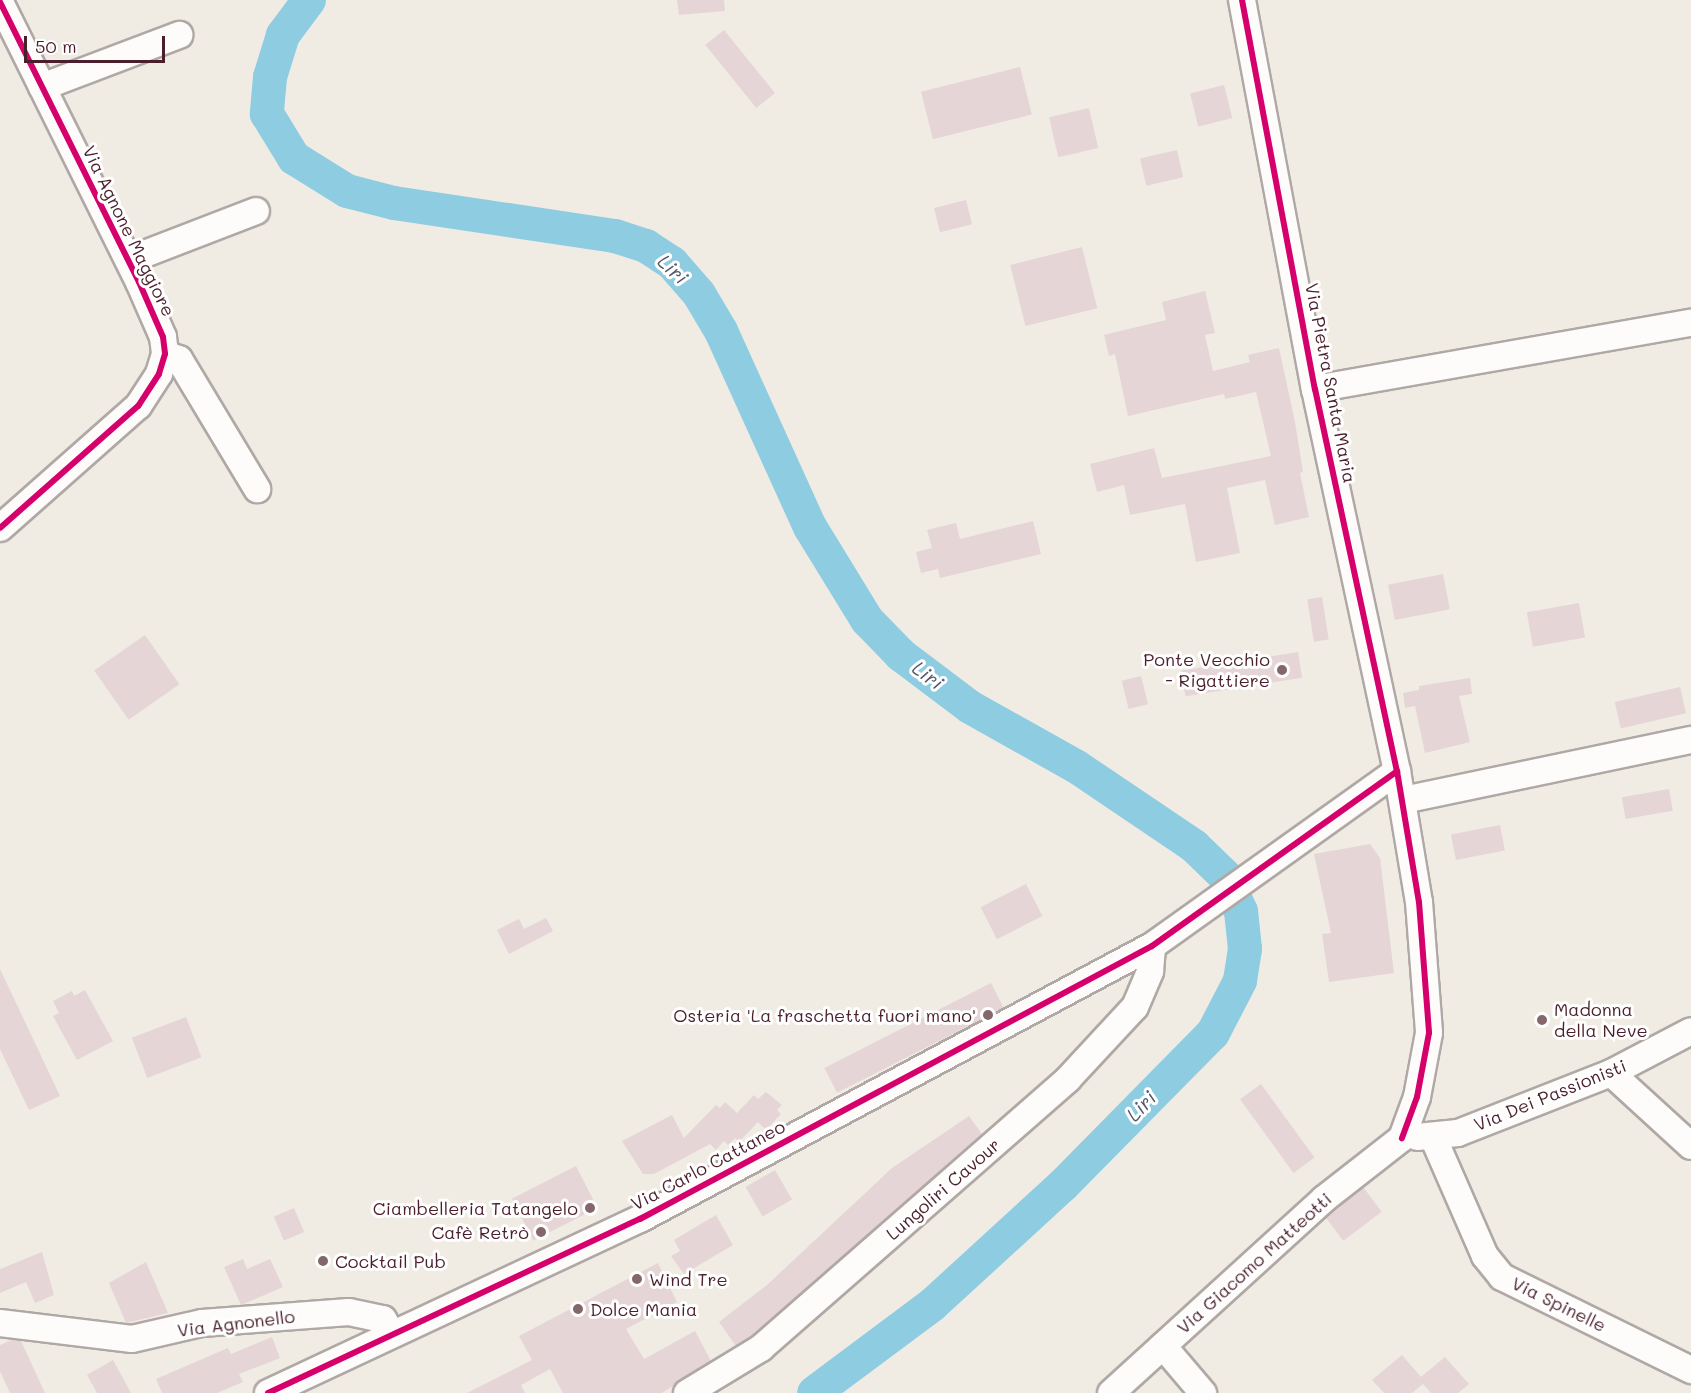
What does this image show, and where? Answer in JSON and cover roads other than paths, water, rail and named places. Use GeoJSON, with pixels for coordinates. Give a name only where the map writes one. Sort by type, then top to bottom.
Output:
{"type":"FeatureCollection","features":[{"type":"Feature","properties":{"kind":"street","name":"Via Pietra Santa Maria"},"geometry":{"type":"LineString","coordinates":[[1242,0],[1316,390],[1397,771],[1419,902],[1429,1033],[1417,1097],[1402,1138]]}},
{"type":"Feature","properties":{"kind":"street","name":"Via Agnone Maggiore"},"geometry":{"type":"LineString","coordinates":[[0,2],[129,260],[164,337],[165,354]]}},
{"type":"Feature","properties":{"kind":"street"},"geometry":{"type":"LineString","coordinates":[[42,87],[179,35]]}},
{"type":"Feature","properties":{"kind":"street"},"geometry":{"type":"LineString","coordinates":[[129,260],[256,211]]}},
{"type":"Feature","properties":{"kind":"street"},"geometry":{"type":"LineString","coordinates":[[1316,390],[1691,323]]}},
{"type":"Feature","properties":{"kind":"street"},"geometry":{"type":"LineString","coordinates":[[0,528],[123,421],[148,392],[165,354],[179,359],[257,489]]}},
{"type":"Feature","properties":{"kind":"street"},"geometry":{"type":"LineString","coordinates":[[1402,800],[1691,740]]}},
{"type":"Feature","properties":{"kind":"street","name":"Via Carlo Cattaneo"},"geometry":{"type":"LineString","coordinates":[[268,1393],[640,1219],[1160,940],[1397,771]]}},
{"type":"Feature","properties":{"kind":"street","name":"Lungoliri Cavour"},"geometry":{"type":"LineString","coordinates":[[687,1393],[761,1348],[1068,1079],[1135,1007],[1160,940]]}},
{"type":"Feature","properties":{"kind":"street","name":"Via Dei Passionisti"},"geometry":{"type":"LineString","coordinates":[[1402,1138],[1458,1133],[1611,1073],[1691,1031]]}},
{"type":"Feature","properties":{"kind":"street"},"geometry":{"type":"LineString","coordinates":[[1611,1073],[1691,1146]]}},
{"type":"Feature","properties":{"kind":"street","name":"Via Spinelle"},"geometry":{"type":"LineString","coordinates":[[1433,1137],[1485,1256],[1502,1276],[1691,1370]]}},
{"type":"Feature","properties":{"kind":"street","name":"Via Giacomo Matteotti"},"geometry":{"type":"LineString","coordinates":[[1111,1393],[1324,1199],[1402,1138]]}},
{"type":"Feature","properties":{"kind":"street","name":"Via Agnonello"},"geometry":{"type":"LineString","coordinates":[[0,1323],[132,1339],[202,1323],[349,1312],[382,1319],[392,1334]]}},
{"type":"Feature","properties":{"kind":"street"},"geometry":{"type":"LineString","coordinates":[[1163,1346],[1203,1393]]}},
{"type":"Feature","properties":{"kind":"waterway","name":"Liri"},"geometry":{"type":"LineString","coordinates":[[309,0],[283,35],[270,77],[267,114],[294,158],[347,191],[394,203],[615,236],[646,246],[672,263],[699,294],[721,331],[810,527],[867,620],[901,655],[970,707],[1077,767],[1194,846],[1224,875],[1241,911],[1245,949],[1240,981],[1213,1033],[1063,1185],[932,1305],[814,1393]]}},
{"type":"Feature","properties":{"kind":"place","name":"Ponte Vecchio - Rigattiere"},"geometry":{"type":"Point","coordinates":[1282,670]}},
{"type":"Feature","properties":{"kind":"place","name":"Osteria 'La fraschetta fuori mano'"},"geometry":{"type":"Point","coordinates":[988,1015]}},
{"type":"Feature","properties":{"kind":"place","name":"Madonna della Neve"},"geometry":{"type":"Point","coordinates":[1542,1020]}},
{"type":"Feature","properties":{"kind":"place","name":"Ciambelleria Tatangelo"},"geometry":{"type":"Point","coordinates":[590,1208]}},
{"type":"Feature","properties":{"kind":"place","name":"Cafè Retrò"},"geometry":{"type":"Point","coordinates":[541,1232]}},
{"type":"Feature","properties":{"kind":"place","name":"Cocktail Pub"},"geometry":{"type":"Point","coordinates":[323,1261]}},
{"type":"Feature","properties":{"kind":"place","name":"Wind Tre"},"geometry":{"type":"Point","coordinates":[637,1279]}},
{"type":"Feature","properties":{"kind":"place","name":"Dolce Mania"},"geometry":{"type":"Point","coordinates":[578,1309]}}]}
